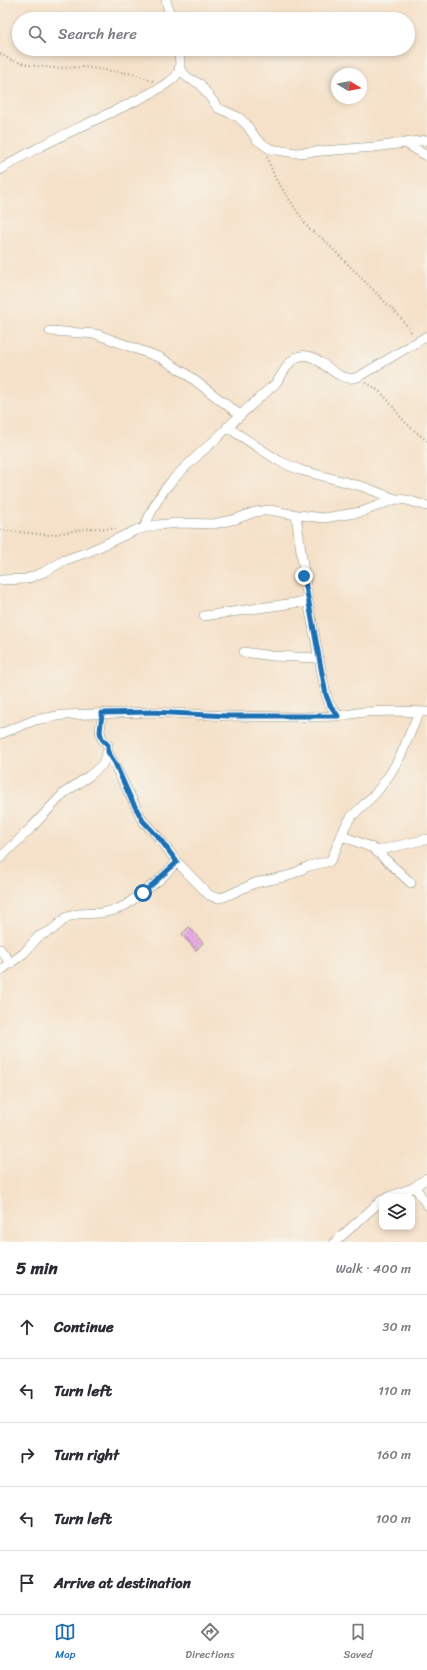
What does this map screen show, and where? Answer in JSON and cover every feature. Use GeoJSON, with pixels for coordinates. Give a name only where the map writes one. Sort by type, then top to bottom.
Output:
{"type":"FeatureCollection","features":[{"type":"Feature","properties":{"kind":"street"},"geometry":{"type":"LineString","coordinates":[[166,0],[169,12]]}},
{"type":"Feature","properties":{"kind":"street"},"geometry":{"type":"LineString","coordinates":[[0,170],[18,159],[162,86],[178,73],[178,56]]}},
{"type":"Feature","properties":{"kind":"street"},"geometry":{"type":"LineString","coordinates":[[179,68],[188,78],[200,84],[218,108],[238,117],[246,124],[257,140],[265,146],[281,151],[296,153],[407,144],[427,140]]}},
{"type":"Feature","properties":{"kind":"street"},"geometry":{"type":"LineString","coordinates":[[407,144],[427,156]]}},
{"type":"Feature","properties":{"kind":"street"},"geometry":{"type":"LineString","coordinates":[[50,331],[96,334],[161,358],[185,373],[240,415]]}},
{"type":"Feature","properties":{"kind":"street"},"geometry":{"type":"LineString","coordinates":[[144,528],[156,500],[169,483],[281,378],[289,364],[300,356],[309,357],[319,362],[346,379],[354,378],[427,336]]}},
{"type":"Feature","properties":{"kind":"street"},"geometry":{"type":"LineString","coordinates":[[227,427],[279,461],[300,470],[364,487],[396,499],[407,500],[427,506]]}},
{"type":"Feature","properties":{"kind":"street"},"geometry":{"type":"LineString","coordinates":[[0,580],[26,579],[132,532],[157,525],[179,523],[219,523],[255,512],[270,510],[324,518],[361,512],[396,499]]}},
{"type":"Feature","properties":{"kind":"street"},"geometry":{"type":"LineString","coordinates":[[296,515],[308,601],[326,695],[330,705],[338,716]]}},
{"type":"Feature","properties":{"kind":"street"},"geometry":{"type":"LineString","coordinates":[[204,616],[308,601]]}},
{"type":"Feature","properties":{"kind":"street"},"geometry":{"type":"LineString","coordinates":[[244,652],[272,656],[319,658]]}},
{"type":"Feature","properties":{"kind":"street"},"geometry":{"type":"LineString","coordinates":[[0,734],[35,720],[63,715],[152,712],[228,716],[338,716],[364,712],[423,712],[390,774],[376,793],[351,817],[330,861],[309,866],[288,876],[255,883],[224,897],[213,897],[209,895],[177,862],[160,839],[143,821],[108,752]]}},
{"type":"Feature","properties":{"kind":"street"},"geometry":{"type":"LineString","coordinates":[[0,858],[64,793],[102,765],[108,752],[108,745],[102,739],[100,732],[102,713]]}},
{"type":"Feature","properties":{"kind":"street"},"geometry":{"type":"LineString","coordinates":[[342,836],[376,851],[411,883]]}},
{"type":"Feature","properties":{"kind":"street"},"geometry":{"type":"LineString","coordinates":[[376,851],[427,839]]}},
{"type":"Feature","properties":{"kind":"street"},"geometry":{"type":"LineString","coordinates":[[0,970],[24,953],[39,936],[52,930],[67,917],[78,914],[100,913],[115,910],[126,905],[159,880],[177,862]]}},
{"type":"Feature","properties":{"kind":"street"},"geometry":{"type":"LineString","coordinates":[[0,949],[10,964]]}},
{"type":"Feature","properties":{"kind":"street"},"geometry":{"type":"LineString","coordinates":[[398,1194],[427,1178]]}},
{"type":"Feature","properties":{"kind":"street"},"geometry":{"type":"LineString","coordinates":[[415,1186],[427,1205]]}},
{"type":"Feature","properties":{"kind":"street"},"geometry":{"type":"LineString","coordinates":[[335,1242],[379,1203]]}},
{"type":"Feature","properties":{"kind":"path"},"geometry":{"type":"LineString","coordinates":[[0,54],[11,60],[29,65],[54,68],[84,67],[134,74],[147,78],[162,86]]}},
{"type":"Feature","properties":{"kind":"path"},"geometry":{"type":"LineString","coordinates":[[265,146],[275,178],[309,229],[322,238],[400,316],[418,342]]}},
{"type":"Feature","properties":{"kind":"path"},"geometry":{"type":"LineString","coordinates":[[354,378],[377,389],[399,412],[405,422],[427,441]]}},
{"type":"Feature","properties":{"kind":"path"},"geometry":{"type":"LineString","coordinates":[[0,530],[49,535],[91,528],[109,528],[132,532]]}},
{"type":"Feature","properties":{"kind":"building"},"geometry":{"type":"Polygon","coordinates":[[[189,927],[203,943],[196,950],[182,934],[189,927]]]}},
{"type":"Feature","properties":{"kind":"route"},"geometry":{"type":"LineString","coordinates":[[143,893],[177,862],[160,839],[143,821],[131,799],[115,763],[108,752],[108,745],[102,739],[100,732],[102,713],[152,712],[228,716],[338,716],[330,705],[326,695],[304,576]]}}]}
